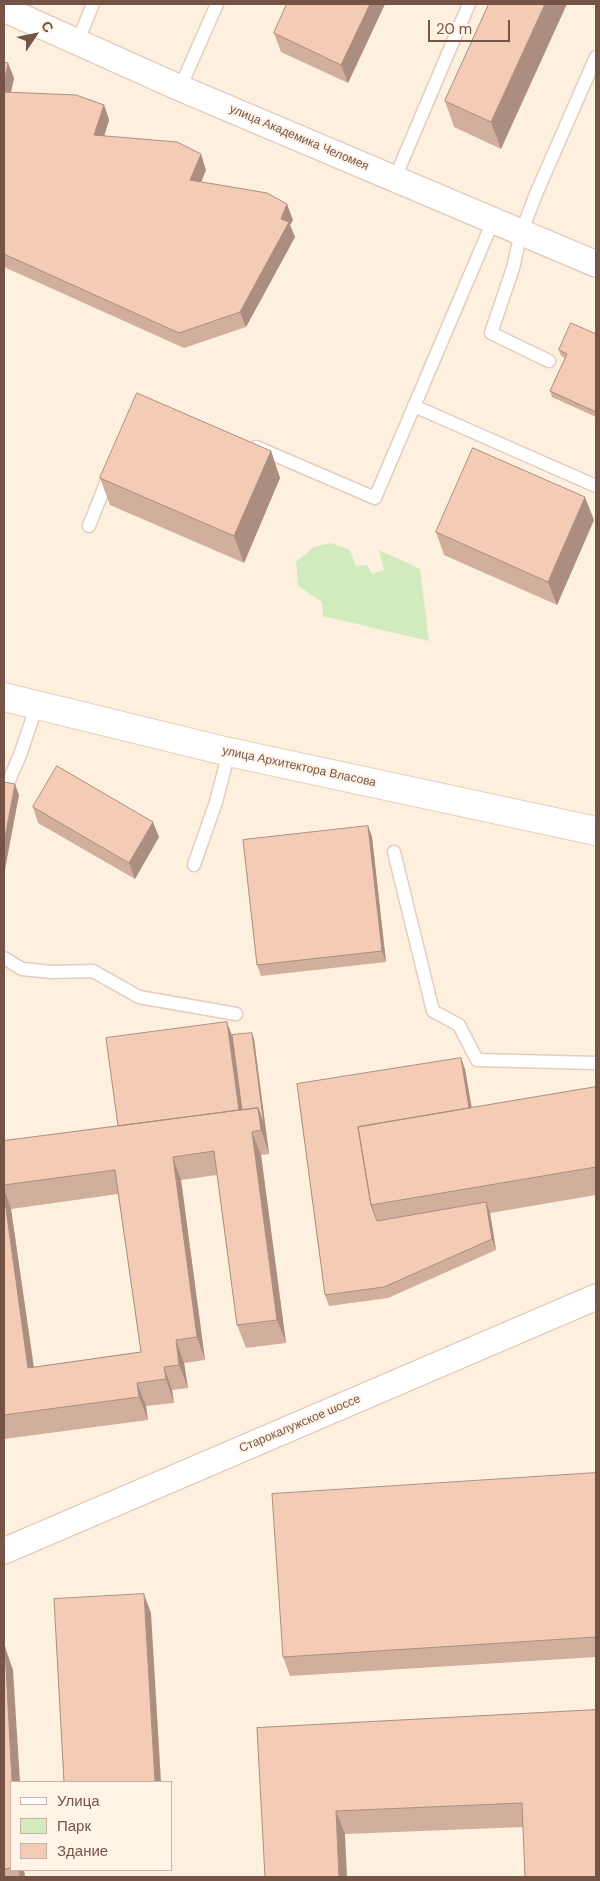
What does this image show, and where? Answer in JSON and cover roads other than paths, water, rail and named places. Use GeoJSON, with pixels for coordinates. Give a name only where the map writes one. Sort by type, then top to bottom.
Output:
{"type":"FeatureCollection","features":[{"type":"Feature","properties":{"kind":"street","name":"улица Академика Челомея"},"geometry":{"type":"LineString","coordinates":[[4,9],[180,88],[596,264]]}},
{"type":"Feature","properties":{"kind":"street","name":"улица Архитектора Власова"},"geometry":{"type":"LineString","coordinates":[[4,697],[229,752],[596,831]]}},
{"type":"Feature","properties":{"kind":"street","name":"Старокалужское шоссе"},"geometry":{"type":"LineString","coordinates":[[4,1551],[596,1297]]}},
{"type":"Feature","properties":{"kind":"lane"},"geometry":{"type":"LineString","coordinates":[[77,42],[93,4]]}},
{"type":"Feature","properties":{"kind":"lane"},"geometry":{"type":"LineString","coordinates":[[180,88],[217,4]]}},
{"type":"Feature","properties":{"kind":"lane"},"geometry":{"type":"LineString","coordinates":[[395,178],[469,4]]}},
{"type":"Feature","properties":{"kind":"lane"},"geometry":{"type":"LineString","coordinates":[[549,361],[492,333],[513,268],[521,233],[596,57]]}},
{"type":"Feature","properties":{"kind":"lane"},"geometry":{"type":"LineString","coordinates":[[246,443],[375,498],[493,221]]}},
{"type":"Feature","properties":{"kind":"lane"},"geometry":{"type":"LineString","coordinates":[[414,406],[596,486]]}},
{"type":"Feature","properties":{"kind":"lane"},"geometry":{"type":"LineString","coordinates":[[89,526],[115,462]]}},
{"type":"Feature","properties":{"kind":"lane"},"geometry":{"type":"LineString","coordinates":[[4,792],[20,755],[36,705]]}},
{"type":"Feature","properties":{"kind":"lane"},"geometry":{"type":"LineString","coordinates":[[194,865],[216,802],[229,752]]}},
{"type":"Feature","properties":{"kind":"lane"},"geometry":{"type":"LineString","coordinates":[[394,852],[433,1011],[459,1025],[477,1060],[596,1063]]}},
{"type":"Feature","properties":{"kind":"lane"},"geometry":{"type":"LineString","coordinates":[[4,958],[22,969],[52,972],[93,971],[139,997],[236,1014]]}}]}
